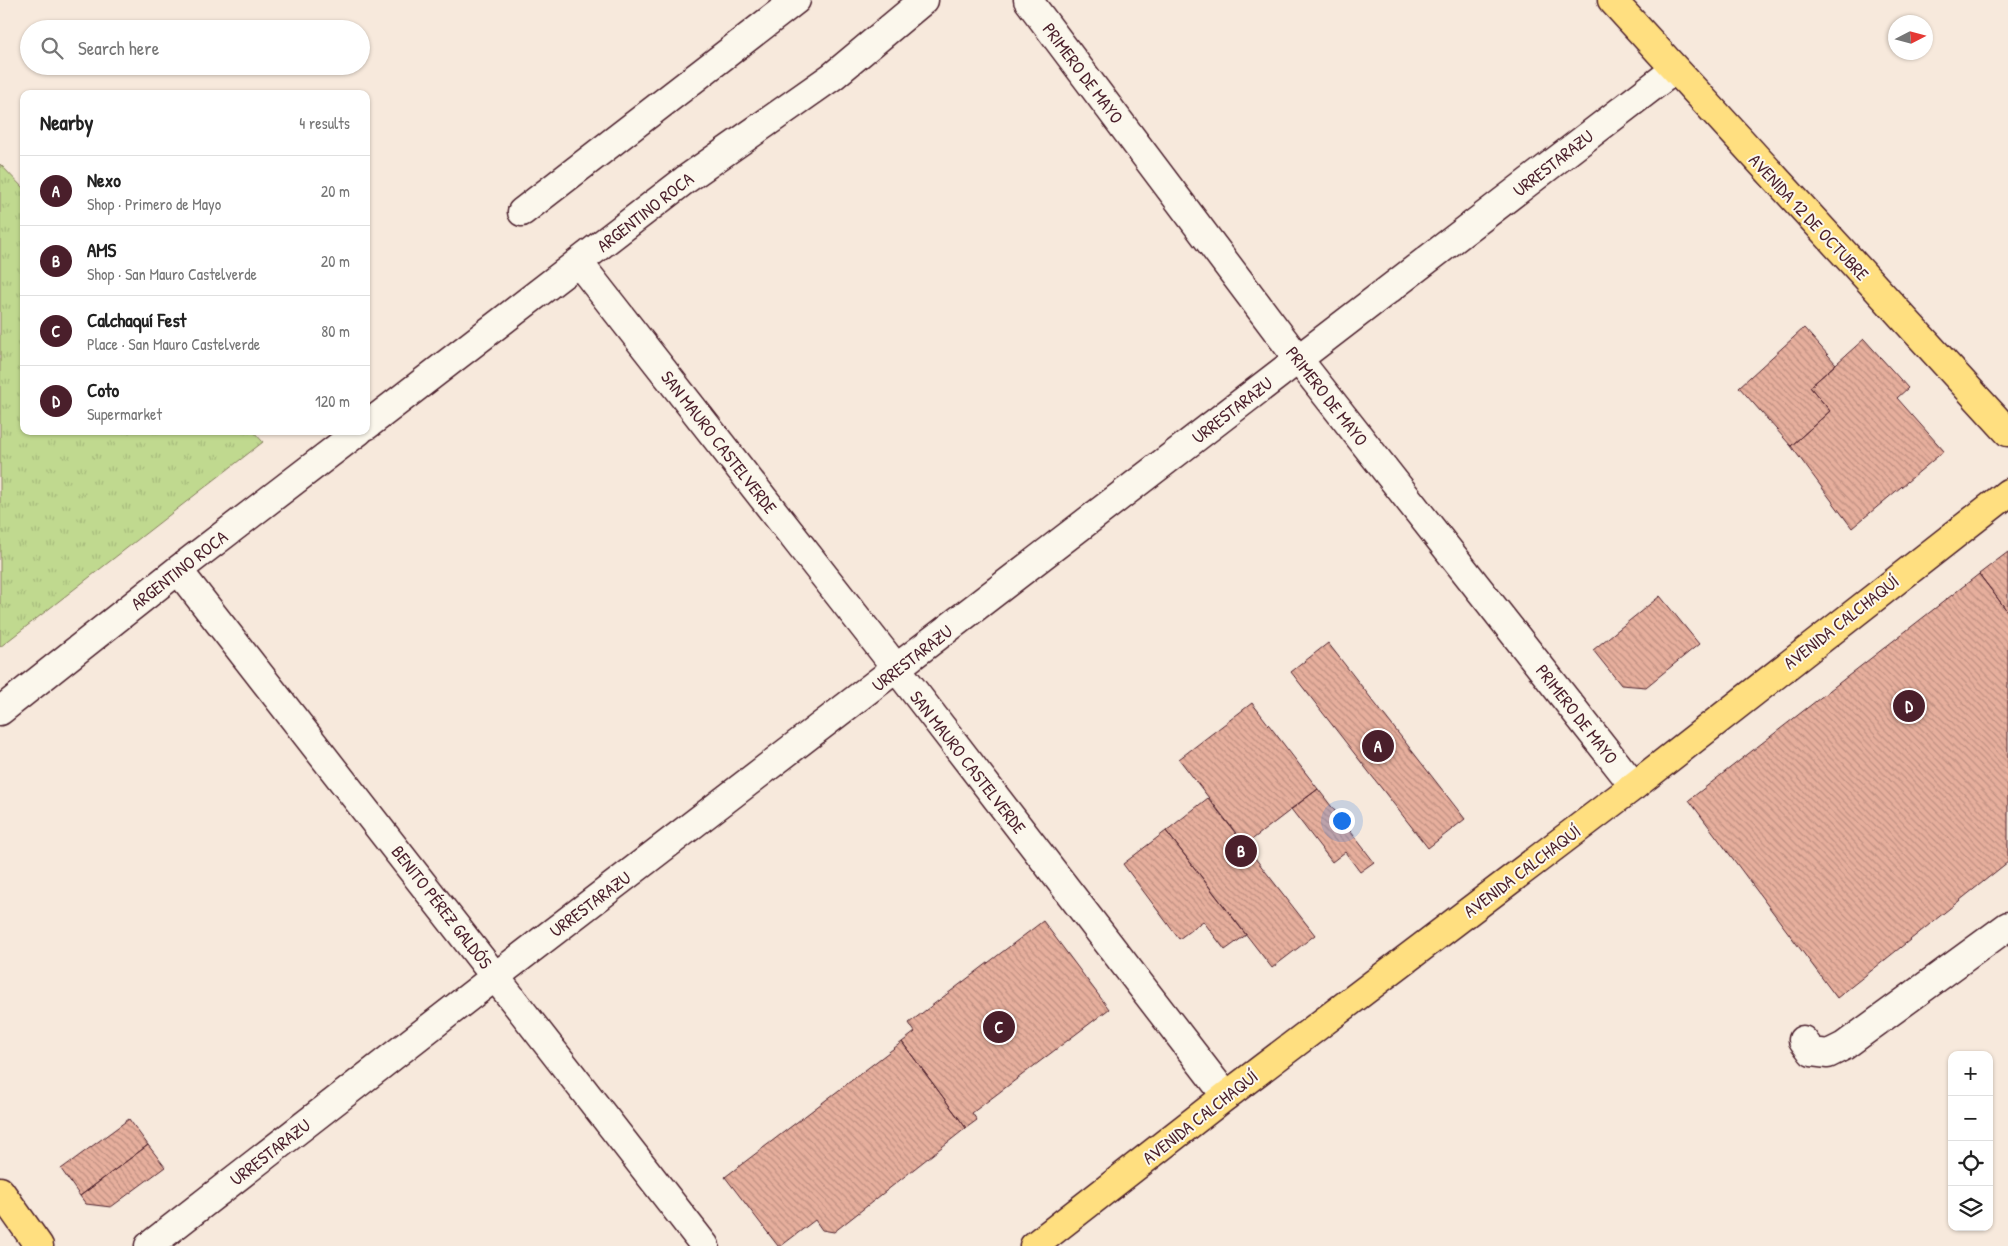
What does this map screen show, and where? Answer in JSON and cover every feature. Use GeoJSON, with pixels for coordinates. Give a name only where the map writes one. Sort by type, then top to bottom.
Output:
{"type":"FeatureCollection","features":[{"type":"Feature","properties":{"kind":"main road","name":"AVENIDA 12 DE OCTUBRE"},"geometry":{"type":"LineString","coordinates":[[1617,2],[1674,70],[2008,432]]}},
{"type":"Feature","properties":{"kind":"main road","name":"AVENIDA CALCHAQUÍ"},"geometry":{"type":"LineString","coordinates":[[1034,1246],[1226,1096],[1634,786],[2008,493]]}},
{"type":"Feature","properties":{"kind":"main road"},"geometry":{"type":"LineString","coordinates":[[0,1191],[39,1246]]}},
{"type":"Feature","properties":{"kind":"street"},"geometry":{"type":"LineString","coordinates":[[522,212],[796,0]]}},
{"type":"Feature","properties":{"kind":"street","name":"ARGENTINO ROCA"},"geometry":{"type":"LineString","coordinates":[[370,423],[685,180],[833,76],[924,0]]}},
{"type":"Feature","properties":{"kind":"street","name":"PRIMERO DE MAYO"},"geometry":{"type":"LineString","coordinates":[[1028,0],[1298,358],[1634,786]]}},
{"type":"Feature","properties":{"kind":"street","name":"URRESTARAZU"},"geometry":{"type":"LineString","coordinates":[[149,1246],[496,976],[1674,70]]}},
{"type":"Feature","properties":{"kind":"street","name":"SAN MAURO CASTELVERDE"},"geometry":{"type":"LineString","coordinates":[[579,263],[897,669],[1226,1096]]}},
{"type":"Feature","properties":{"kind":"street","name":"ARGENTINO ROCA"},"geometry":{"type":"LineString","coordinates":[[0,711],[178,570],[354,435]]}},
{"type":"Feature","properties":{"kind":"street","name":"BENITO PÉREZ GALDÓS"},"geometry":{"type":"LineString","coordinates":[[178,570],[705,1246]]}},
{"type":"Feature","properties":{"kind":"street"},"geometry":{"type":"LineString","coordinates":[[1803,1040],[1812,1052],[1828,1054],[1844,1046],[2008,926]]}},
{"type":"Feature","properties":{"kind":"green space"},"geometry":{"type":"Polygon","coordinates":[[[0,164],[20,185],[20,435],[257,435],[263,442],[0,647],[0,164]]]}},
{"type":"Feature","properties":{"kind":"building"},"geometry":{"type":"Polygon","coordinates":[[[1804,328],[1836,364],[1810,387],[1830,411],[1791,446],[1739,387],[1804,328]]]}},
{"type":"Feature","properties":{"kind":"building"},"geometry":{"type":"Polygon","coordinates":[[[1864,339],[1908,388],[1897,398],[1944,451],[1852,528],[1791,446],[1830,411],[1810,387],[1864,339]]]}},
{"type":"Feature","properties":{"kind":"building"},"geometry":{"type":"Polygon","coordinates":[[[2008,552],[2008,612],[1979,574],[2008,552]]]}},
{"type":"Feature","properties":{"kind":"building"},"geometry":{"type":"Polygon","coordinates":[[[1979,574],[2008,612],[2008,862],[1837,998],[1689,800],[1979,574]]]}},
{"type":"Feature","properties":{"kind":"building"},"geometry":{"type":"Polygon","coordinates":[[[1660,596],[1699,644],[1646,687],[1621,685],[1593,650],[1660,596]]]}},
{"type":"Feature","properties":{"kind":"building"},"geometry":{"type":"Polygon","coordinates":[[[1328,643],[1465,819],[1428,848],[1291,672],[1328,643]]]}},
{"type":"Feature","properties":{"kind":"building"},"geometry":{"type":"Polygon","coordinates":[[[1252,703],[1318,789],[1245,845],[1179,759],[1252,703]]]}},
{"type":"Feature","properties":{"kind":"building"},"geometry":{"type":"Polygon","coordinates":[[[1318,789],[1374,862],[1360,872],[1345,852],[1332,862],[1291,809],[1318,789]]]}},
{"type":"Feature","properties":{"kind":"building"},"geometry":{"type":"Polygon","coordinates":[[[1208,798],[1315,935],[1272,968],[1166,831],[1208,798]]]}},
{"type":"Feature","properties":{"kind":"building"},"geometry":{"type":"Polygon","coordinates":[[[1166,831],[1246,935],[1225,950],[1203,921],[1179,939],[1123,864],[1166,831]]]}},
{"type":"Feature","properties":{"kind":"building"},"geometry":{"type":"Polygon","coordinates":[[[1043,921],[1109,1009],[972,1113],[977,1120],[966,1128],[902,1042],[915,1032],[909,1023],[1043,921]]]}},
{"type":"Feature","properties":{"kind":"building"},"geometry":{"type":"Polygon","coordinates":[[[902,1042],[966,1128],[834,1232],[822,1230],[815,1220],[781,1246],[778,1246],[725,1177],[902,1042]]]}},
{"type":"Feature","properties":{"kind":"building"},"geometry":{"type":"Polygon","coordinates":[[[129,1119],[148,1145],[80,1196],[61,1169],[129,1119]]]}},
{"type":"Feature","properties":{"kind":"building"},"geometry":{"type":"Polygon","coordinates":[[[148,1145],[165,1167],[111,1207],[86,1204],[80,1196],[148,1145]]]}},
{"type":"Feature","properties":{"kind":"place","name":"Coto"},"geometry":{"type":"Point","coordinates":[1909,706]}},
{"type":"Feature","properties":{"kind":"place","name":"Nexo"},"geometry":{"type":"Point","coordinates":[1378,746]}},
{"type":"Feature","properties":{"kind":"place","name":"AMS"},"geometry":{"type":"Point","coordinates":[1241,851]}},
{"type":"Feature","properties":{"kind":"place","name":"Calchaquí Fest"},"geometry":{"type":"Point","coordinates":[999,1027]}}]}
